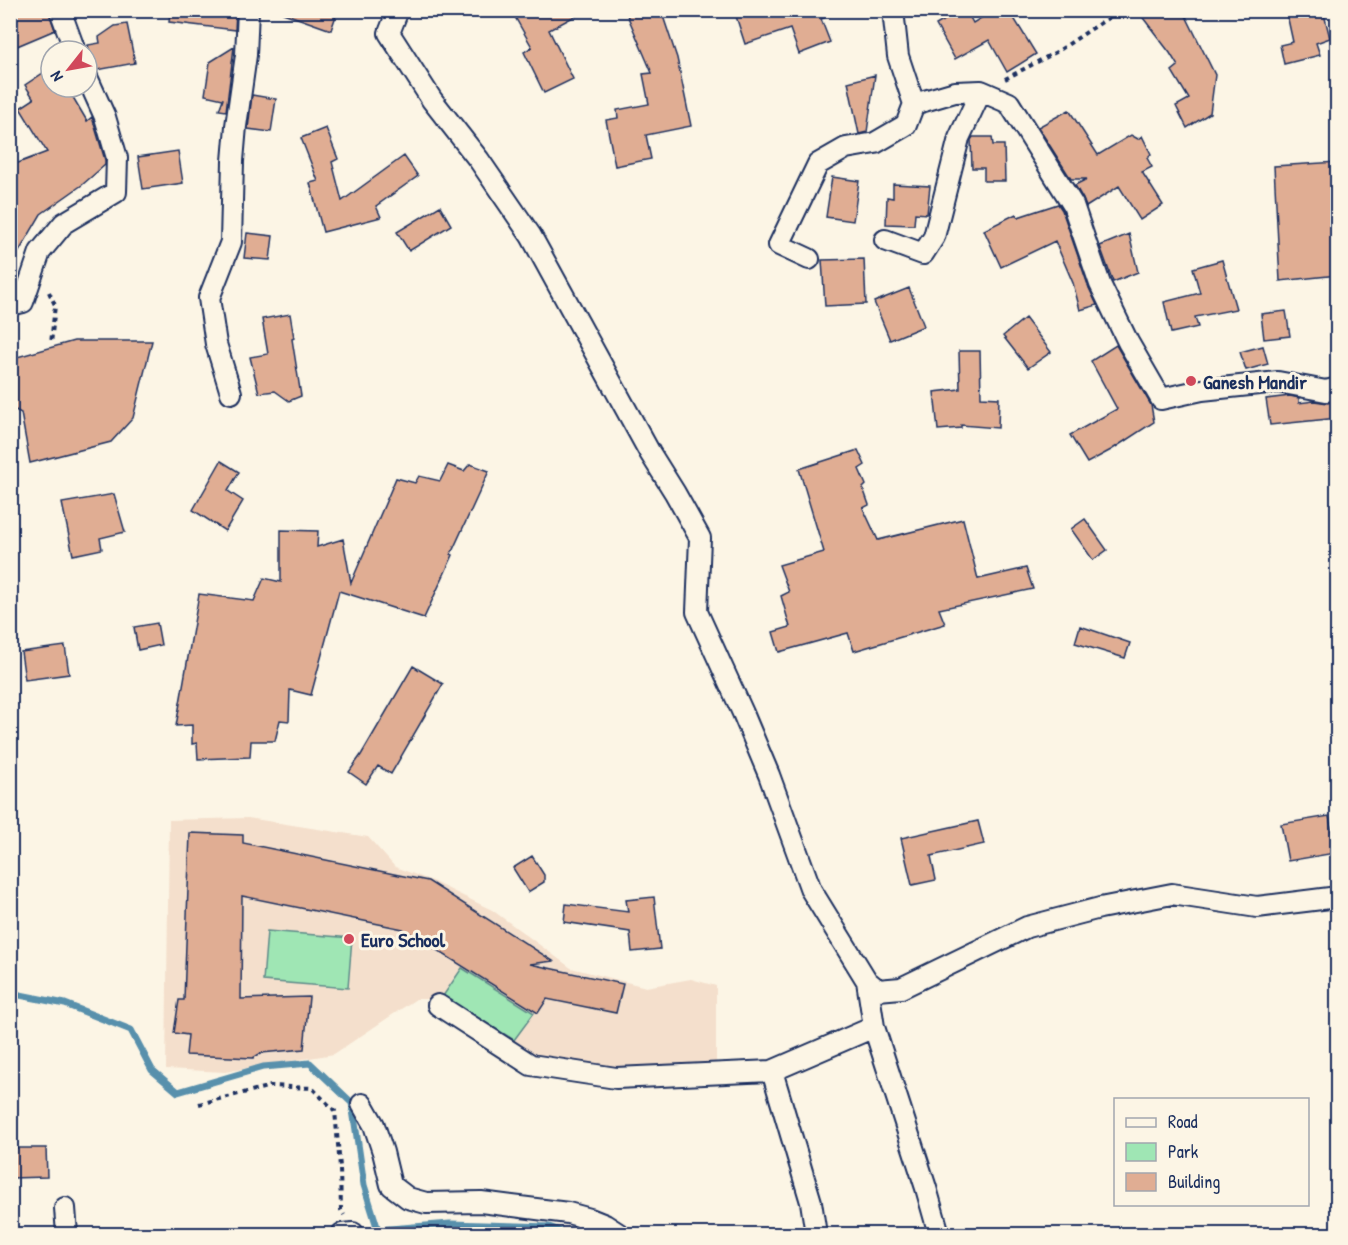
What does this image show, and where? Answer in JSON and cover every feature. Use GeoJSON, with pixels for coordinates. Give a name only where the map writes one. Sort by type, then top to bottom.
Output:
{"type":"FeatureCollection","features":[{"type":"Feature","properties":{"kind":"street"},"geometry":{"type":"LineString","coordinates":[[60,10],[71,39]]}},
{"type":"Feature","properties":{"kind":"street"},"geometry":{"type":"LineString","coordinates":[[231,393],[216,344],[209,298],[231,242],[233,161],[246,55],[248,10]]}},
{"type":"Feature","properties":{"kind":"street"},"geometry":{"type":"LineString","coordinates":[[398,10],[389,33],[432,100],[479,160],[531,236],[644,442],[700,538],[697,612],[769,775],[811,890],[867,981],[878,990],[901,988],[1027,927],[1100,908],[1172,894],[1257,907],[1338,897]]}},
{"type":"Feature","properties":{"kind":"street"},"geometry":{"type":"LineString","coordinates":[[809,259],[779,245],[818,164],[846,148],[875,142],[906,125],[914,104],[898,56],[893,10]]}},
{"type":"Feature","properties":{"kind":"street"},"geometry":{"type":"LineString","coordinates":[[914,104],[955,92],[981,92],[1009,103],[1073,205],[1100,284],[1128,342],[1161,399],[1202,390],[1278,382],[1326,391],[1338,388]]}},
{"type":"Feature","properties":{"kind":"street"},"geometry":{"type":"LineString","coordinates":[[885,240],[923,254],[934,237],[959,138],[981,92]]}},
{"type":"Feature","properties":{"kind":"street"},"geometry":{"type":"LineString","coordinates":[[10,305],[23,303],[40,252],[64,223],[116,192],[117,158],[105,117],[97,99]]}},
{"type":"Feature","properties":{"kind":"street"},"geometry":{"type":"LineString","coordinates":[[867,981],[874,1027],[939,1234]]}},
{"type":"Feature","properties":{"kind":"street"},"geometry":{"type":"LineString","coordinates":[[438,1005],[531,1065],[616,1078],[772,1071],[874,1027]]}},
{"type":"Feature","properties":{"kind":"street"},"geometry":{"type":"LineString","coordinates":[[772,1071],[811,1202],[816,1234]]}},
{"type":"Feature","properties":{"kind":"street"},"geometry":{"type":"LineString","coordinates":[[362,1104],[374,1125],[391,1185],[408,1198],[426,1203],[481,1202],[568,1213],[587,1225],[605,1225],[619,1234]]}},
{"type":"Feature","properties":{"kind":"street"},"geometry":{"type":"LineString","coordinates":[[64,1208],[66,1234]]}},
{"type":"Feature","properties":{"kind":"path"},"geometry":{"type":"LineString","coordinates":[[981,92],[1058,51],[1120,10]]}},
{"type":"Feature","properties":{"kind":"path"},"geometry":{"type":"LineString","coordinates":[[29,283],[45,285],[55,305],[51,344]]}},
{"type":"Feature","properties":{"kind":"path"},"geometry":{"type":"LineString","coordinates":[[199,1104],[271,1086],[312,1088],[335,1111],[341,1210],[347,1234]]}},
{"type":"Feature","properties":{"kind":"shaded area","name":"Euro School"},"geometry":{"type":"Polygon","coordinates":[[[248,818],[368,837],[395,867],[432,881],[492,910],[571,968],[646,987],[691,979],[716,986],[716,1074],[667,1076],[545,1062],[443,999],[416,999],[334,1054],[225,1072],[166,1069],[169,820],[248,818]]]}},
{"type":"Feature","properties":{"kind":"green space"},"geometry":{"type":"Polygon","coordinates":[[[267,931],[352,938],[348,988],[263,981],[267,931]]]}},
{"type":"Feature","properties":{"kind":"green space"},"geometry":{"type":"Polygon","coordinates":[[[462,968],[534,1013],[514,1040],[443,996],[462,968]]]}},
{"type":"Feature","properties":{"kind":"building"},"geometry":{"type":"Polygon","coordinates":[[[10,10],[48,10],[55,30],[10,49],[10,10]]]}},
{"type":"Feature","properties":{"kind":"building"},"geometry":{"type":"Polygon","coordinates":[[[170,10],[236,10],[235,30],[169,22],[170,10]]]}},
{"type":"Feature","properties":{"kind":"building"},"geometry":{"type":"Polygon","coordinates":[[[284,10],[338,10],[331,30],[283,13],[284,10]]]}},
{"type":"Feature","properties":{"kind":"building"},"geometry":{"type":"Polygon","coordinates":[[[511,10],[586,10],[549,30],[573,79],[544,93],[524,52],[532,47],[511,10]]]}},
{"type":"Feature","properties":{"kind":"building"},"geometry":{"type":"Polygon","coordinates":[[[625,10],[661,10],[677,58],[691,126],[646,135],[651,159],[615,166],[606,120],[618,118],[617,110],[649,104],[643,74],[652,73],[625,10]]]}},
{"type":"Feature","properties":{"kind":"building"},"geometry":{"type":"Polygon","coordinates":[[[734,10],[835,10],[835,14],[821,19],[830,42],[799,54],[790,29],[745,44],[734,10]]]}},
{"type":"Feature","properties":{"kind":"building"},"geometry":{"type":"Polygon","coordinates":[[[966,10],[973,23],[994,10],[1009,10],[1036,54],[1007,72],[989,40],[955,59],[936,25],[966,10]]]}},
{"type":"Feature","properties":{"kind":"building"},"geometry":{"type":"Polygon","coordinates":[[[1137,10],[1183,10],[1215,75],[1210,113],[1187,128],[1176,106],[1189,99],[1172,71],[1178,66],[1137,10]]]}},
{"type":"Feature","properties":{"kind":"building"},"geometry":{"type":"Polygon","coordinates":[[[1286,10],[1323,10],[1330,38],[1316,43],[1320,55],[1284,64],[1280,45],[1293,42],[1286,10]]]}},
{"type":"Feature","properties":{"kind":"building"},"geometry":{"type":"Polygon","coordinates":[[[127,24],[135,63],[99,70],[99,37],[115,26],[127,24]]]}},
{"type":"Feature","properties":{"kind":"building"},"geometry":{"type":"Polygon","coordinates":[[[234,47],[226,111],[219,110],[223,99],[205,95],[210,62],[234,47]]]}},
{"type":"Feature","properties":{"kind":"building"},"geometry":{"type":"Polygon","coordinates":[[[875,75],[867,132],[859,134],[848,82],[875,75]]]}},
{"type":"Feature","properties":{"kind":"building"},"geometry":{"type":"Polygon","coordinates":[[[39,76],[39,99],[74,99],[87,121],[92,117],[105,165],[82,185],[41,214],[10,267],[10,166],[47,152],[20,108],[34,99],[25,85],[39,76]]]}},
{"type":"Feature","properties":{"kind":"building"},"geometry":{"type":"Polygon","coordinates":[[[252,95],[276,99],[271,132],[248,129],[252,95]]]}},
{"type":"Feature","properties":{"kind":"building"},"geometry":{"type":"Polygon","coordinates":[[[1069,110],[1098,155],[1131,135],[1138,139],[1142,136],[1151,154],[1147,158],[1152,167],[1142,172],[1163,205],[1140,220],[1119,186],[1086,207],[1075,185],[1087,179],[1071,179],[1038,127],[1069,110]]]}},
{"type":"Feature","properties":{"kind":"building"},"geometry":{"type":"Polygon","coordinates":[[[326,128],[338,159],[332,162],[342,201],[404,156],[418,176],[376,206],[381,217],[323,232],[310,183],[318,181],[301,138],[326,128]]]}},
{"type":"Feature","properties":{"kind":"building"},"geometry":{"type":"Polygon","coordinates":[[[973,137],[992,137],[993,145],[1004,145],[1005,181],[984,181],[984,168],[972,168],[971,140],[973,137]]]}},
{"type":"Feature","properties":{"kind":"building"},"geometry":{"type":"Polygon","coordinates":[[[178,151],[183,183],[143,189],[138,157],[178,151]]]}},
{"type":"Feature","properties":{"kind":"building"},"geometry":{"type":"Polygon","coordinates":[[[1338,162],[1338,275],[1280,281],[1274,166],[1338,162]]]}},
{"type":"Feature","properties":{"kind":"building"},"geometry":{"type":"Polygon","coordinates":[[[832,177],[859,181],[853,221],[826,217],[832,177]]]}},
{"type":"Feature","properties":{"kind":"building"},"geometry":{"type":"Polygon","coordinates":[[[893,184],[930,186],[927,214],[915,213],[914,225],[886,224],[887,197],[893,198],[893,184]]]}},
{"type":"Feature","properties":{"kind":"building"},"geometry":{"type":"Polygon","coordinates":[[[1058,204],[1097,305],[1080,310],[1073,283],[1055,241],[1001,267],[984,230],[1016,214],[1018,217],[1058,204]]]}},
{"type":"Feature","properties":{"kind":"building"},"geometry":{"type":"Polygon","coordinates":[[[440,206],[451,225],[409,251],[397,232],[440,206]]]}},
{"type":"Feature","properties":{"kind":"building"},"geometry":{"type":"Polygon","coordinates":[[[247,233],[273,236],[270,260],[244,258],[247,233]]]}},
{"type":"Feature","properties":{"kind":"building"},"geometry":{"type":"Polygon","coordinates":[[[1129,234],[1138,272],[1113,282],[1100,246],[1129,234]]]}},
{"type":"Feature","properties":{"kind":"building"},"geometry":{"type":"Polygon","coordinates":[[[864,259],[866,304],[825,306],[822,260],[864,259]]]}},
{"type":"Feature","properties":{"kind":"building"},"geometry":{"type":"Polygon","coordinates":[[[1222,260],[1236,309],[1195,317],[1198,327],[1171,333],[1164,302],[1200,293],[1193,268],[1222,260]]]}},
{"type":"Feature","properties":{"kind":"building"},"geometry":{"type":"Polygon","coordinates":[[[909,288],[924,326],[890,340],[874,302],[909,288]]]}},
{"type":"Feature","properties":{"kind":"building"},"geometry":{"type":"Polygon","coordinates":[[[1286,311],[1290,336],[1264,339],[1261,314],[1286,311]]]}},
{"type":"Feature","properties":{"kind":"building"},"geometry":{"type":"Polygon","coordinates":[[[290,314],[301,396],[289,401],[275,391],[259,393],[250,357],[268,354],[262,319],[290,314]]]}},
{"type":"Feature","properties":{"kind":"building"},"geometry":{"type":"Polygon","coordinates":[[[1025,318],[1051,352],[1028,368],[1003,336],[1025,318]]]}},
{"type":"Feature","properties":{"kind":"building"},"geometry":{"type":"Polygon","coordinates":[[[74,341],[152,341],[133,418],[111,442],[30,463],[21,413],[10,407],[10,359],[74,341]]]}},
{"type":"Feature","properties":{"kind":"building"},"geometry":{"type":"Polygon","coordinates":[[[1116,345],[1151,405],[1154,422],[1087,463],[1070,435],[1117,409],[1091,361],[1116,345]]]}},
{"type":"Feature","properties":{"kind":"building"},"geometry":{"type":"Polygon","coordinates":[[[1263,346],[1268,364],[1246,370],[1240,352],[1263,346]]]}},
{"type":"Feature","properties":{"kind":"building"},"geometry":{"type":"Polygon","coordinates":[[[959,351],[980,351],[981,397],[999,398],[998,428],[961,425],[961,428],[938,430],[934,392],[960,389],[959,351]]]}},
{"type":"Feature","properties":{"kind":"building"},"geometry":{"type":"Polygon","coordinates":[[[1290,396],[1299,398],[1299,403],[1314,401],[1328,403],[1338,400],[1338,418],[1270,425],[1266,399],[1290,396]]]}},
{"type":"Feature","properties":{"kind":"building"},"geometry":{"type":"Polygon","coordinates":[[[858,450],[865,465],[859,469],[866,485],[863,488],[869,505],[863,508],[878,540],[963,519],[978,579],[1026,568],[1033,589],[939,609],[945,624],[854,651],[848,633],[779,652],[773,632],[790,627],[781,596],[789,592],[779,565],[824,552],[799,469],[858,450]]]}},
{"type":"Feature","properties":{"kind":"building"},"geometry":{"type":"Polygon","coordinates":[[[221,461],[239,472],[228,491],[243,501],[225,531],[193,510],[221,461]]]}},
{"type":"Feature","properties":{"kind":"building"},"geometry":{"type":"Polygon","coordinates":[[[470,464],[489,471],[424,618],[339,591],[311,695],[290,690],[289,721],[280,720],[275,741],[251,741],[250,757],[198,759],[197,743],[192,744],[192,725],[176,726],[199,594],[254,601],[264,578],[281,582],[281,530],[318,531],[317,547],[343,539],[351,583],[396,478],[415,483],[419,476],[440,481],[448,465],[464,471],[470,464]]]}},
{"type":"Feature","properties":{"kind":"building"},"geometry":{"type":"Polygon","coordinates":[[[114,494],[125,532],[100,538],[102,549],[73,555],[62,503],[114,494]]]}},
{"type":"Feature","properties":{"kind":"building"},"geometry":{"type":"Polygon","coordinates":[[[1085,519],[1107,550],[1093,560],[1071,529],[1085,519]]]}},
{"type":"Feature","properties":{"kind":"building"},"geometry":{"type":"Polygon","coordinates":[[[157,623],[161,645],[138,650],[134,627],[157,623]]]}},
{"type":"Feature","properties":{"kind":"building"},"geometry":{"type":"Polygon","coordinates":[[[1080,626],[1130,643],[1125,658],[1075,643],[1080,626]]]}},
{"type":"Feature","properties":{"kind":"building"},"geometry":{"type":"Polygon","coordinates":[[[65,646],[69,674],[25,680],[21,652],[65,646]]]}},
{"type":"Feature","properties":{"kind":"building"},"geometry":{"type":"Polygon","coordinates":[[[413,666],[443,684],[391,774],[378,766],[366,784],[349,772],[413,666]]]}},
{"type":"Feature","properties":{"kind":"building"},"geometry":{"type":"Polygon","coordinates":[[[1329,816],[1335,853],[1288,861],[1281,824],[1329,816]]]}},
{"type":"Feature","properties":{"kind":"building"},"geometry":{"type":"Polygon","coordinates":[[[978,821],[984,844],[931,856],[936,880],[912,885],[901,838],[978,821]]]}},
{"type":"Feature","properties":{"kind":"building"},"geometry":{"type":"Polygon","coordinates":[[[190,833],[243,835],[243,843],[428,881],[553,961],[530,964],[623,984],[616,1013],[547,999],[538,1013],[403,929],[242,896],[241,999],[309,997],[304,1049],[261,1053],[253,1058],[186,1055],[188,1035],[174,1033],[179,1000],[184,1000],[190,833]]]}},
{"type":"Feature","properties":{"kind":"building"},"geometry":{"type":"Polygon","coordinates":[[[532,856],[544,875],[544,882],[528,892],[513,868],[532,856]]]}},
{"type":"Feature","properties":{"kind":"building"},"geometry":{"type":"Polygon","coordinates":[[[654,897],[660,949],[632,952],[630,932],[564,922],[566,904],[628,912],[626,900],[654,897]]]}},
{"type":"Feature","properties":{"kind":"building"},"geometry":{"type":"Polygon","coordinates":[[[10,1148],[46,1148],[47,1177],[10,1178],[10,1148]]]}},
{"type":"Feature","properties":{"kind":"waterway"},"geometry":{"type":"LineString","coordinates":[[10,993],[65,1004],[131,1030],[152,1070],[178,1092],[263,1067],[310,1063],[352,1103],[364,1185],[378,1230],[450,1224],[549,1227],[567,1234]]}},
{"type":"Feature","properties":{"kind":"place","name":"Ganesh Mandir"},"geometry":{"type":"Point","coordinates":[1191,381]}},
{"type":"Feature","properties":{"kind":"place","name":"Euro School"},"geometry":{"type":"Point","coordinates":[349,939]}}]}
